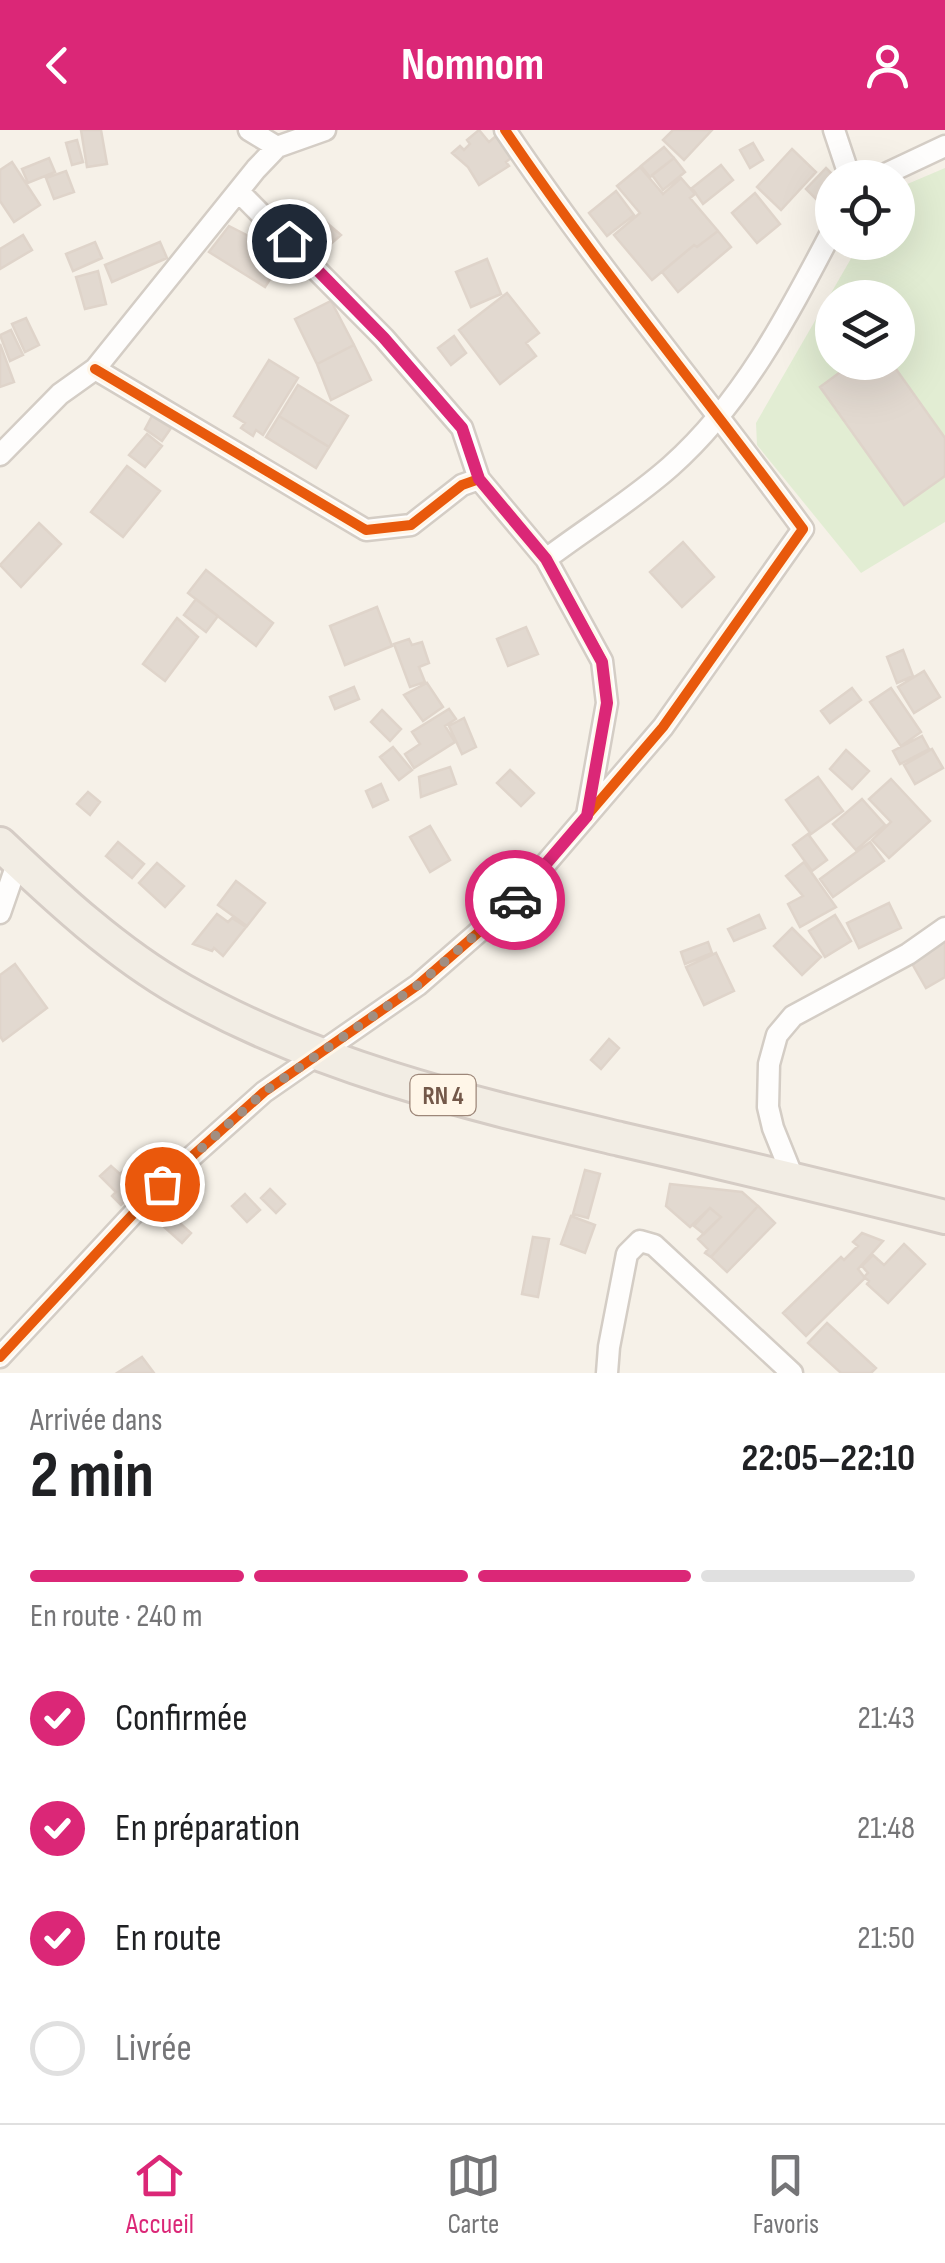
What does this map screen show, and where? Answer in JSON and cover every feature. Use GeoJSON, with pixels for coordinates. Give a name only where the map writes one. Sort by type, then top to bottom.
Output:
{"type":"FeatureCollection","features":[{"type":"Feature","properties":{"kind":"main road","name":"RN 4"},"geometry":{"type":"LineString","coordinates":[[9,853],[120,949],[180,990],[314,1054],[448,1096],[945,1216]]}},
{"type":"Feature","properties":{"kind":"street"},"geometry":{"type":"LineString","coordinates":[[249,130],[277,147]]}},
{"type":"Feature","properties":{"kind":"street"},"geometry":{"type":"LineString","coordinates":[[0,455],[60,394],[94,369],[277,147],[325,130]]}},
{"type":"Feature","properties":{"kind":"street"},"geometry":{"type":"LineString","coordinates":[[0,1357],[162,1184],[264,1092],[432,973],[512,903],[663,727],[803,529],[719,413],[665,350],[505,130]]}},
{"type":"Feature","properties":{"kind":"street"},"geometry":{"type":"LineString","coordinates":[[834,130],[844,160]]}},
{"type":"Feature","properties":{"kind":"street"},"geometry":{"type":"LineString","coordinates":[[915,160],[945,146]]}},
{"type":"Feature","properties":{"kind":"street"},"geometry":{"type":"LineString","coordinates":[[239,192],[384,338],[462,428],[479,479],[546,559],[602,662],[607,703],[587,816]]}},
{"type":"Feature","properties":{"kind":"street"},"geometry":{"type":"LineString","coordinates":[[546,559],[672,466],[768,352],[817,260]]}},
{"type":"Feature","properties":{"kind":"street"},"geometry":{"type":"LineString","coordinates":[[94,369],[366,530],[410,525],[462,484],[479,479]]}},
{"type":"Feature","properties":{"kind":"street"},"geometry":{"type":"LineString","coordinates":[[0,913],[9,853]]}},
{"type":"Feature","properties":{"kind":"street"},"geometry":{"type":"LineString","coordinates":[[794,1180],[768,1107],[770,1064],[777,1036],[793,1016],[908,954],[945,928]]}},
{"type":"Feature","properties":{"kind":"street"},"geometry":{"type":"LineString","coordinates":[[608,1373],[609,1347],[627,1254],[640,1241],[654,1245],[792,1373]]}},
{"type":"Feature","properties":{"kind":"green space"},"geometry":{"type":"Polygon","coordinates":[[[945,168],[945,522],[861,573],[757,445],[756,423],[815,321],[815,380],[915,380],[915,280],[839,280],[850,260],[915,260],[915,181],[945,168]]]}},
{"type":"Feature","properties":{"kind":"building"},"geometry":{"type":"Polygon","coordinates":[[[81,130],[101,130],[107,164],[87,167],[81,130]]]}},
{"type":"Feature","properties":{"kind":"building"},"geometry":{"type":"Polygon","coordinates":[[[479,130],[489,142],[496,136],[513,156],[506,162],[509,166],[479,185],[468,167],[452,153],[460,146],[464,150],[470,144],[467,140],[479,130]]]}},
{"type":"Feature","properties":{"kind":"building"},"geometry":{"type":"Polygon","coordinates":[[[673,130],[712,130],[684,160],[663,140],[673,130]]]}},
{"type":"Feature","properties":{"kind":"building"},"geometry":{"type":"Polygon","coordinates":[[[77,140],[83,162],[72,165],[66,143],[77,140]]]}},
{"type":"Feature","properties":{"kind":"building"},"geometry":{"type":"Polygon","coordinates":[[[753,143],[763,160],[750,168],[740,150],[753,143]]]}},
{"type":"Feature","properties":{"kind":"building"},"geometry":{"type":"Polygon","coordinates":[[[664,147],[674,158],[650,177],[641,166],[664,147]]]}},
{"type":"Feature","properties":{"kind":"building"},"geometry":{"type":"Polygon","coordinates":[[[792,149],[815,171],[781,210],[757,187],[792,149]]]}},
{"type":"Feature","properties":{"kind":"building"},"geometry":{"type":"Polygon","coordinates":[[[49,158],[55,172],[28,183],[22,169],[49,158]]]}},
{"type":"Feature","properties":{"kind":"building"},"geometry":{"type":"Polygon","coordinates":[[[674,158],[685,172],[663,190],[652,175],[674,158]]]}},
{"type":"Feature","properties":{"kind":"building"},"geometry":{"type":"Polygon","coordinates":[[[12,162],[40,205],[14,222],[0,201],[0,170],[12,162]]]}},
{"type":"Feature","properties":{"kind":"building"},"geometry":{"type":"Polygon","coordinates":[[[721,165],[733,180],[703,204],[692,188],[721,165]]]}},
{"type":"Feature","properties":{"kind":"building"},"geometry":{"type":"Polygon","coordinates":[[[640,167],[663,194],[681,178],[695,194],[690,198],[718,231],[697,247],[694,245],[652,280],[614,235],[640,213],[617,186],[640,167]]]}},
{"type":"Feature","properties":{"kind":"building"},"geometry":{"type":"Polygon","coordinates":[[[66,171],[74,192],[54,199],[46,178],[66,171]]]}},
{"type":"Feature","properties":{"kind":"building"},"geometry":{"type":"Polygon","coordinates":[[[815,180],[815,198],[806,189],[815,180]]]}},
{"type":"Feature","properties":{"kind":"building"},"geometry":{"type":"Polygon","coordinates":[[[616,191],[634,215],[607,236],[589,213],[616,191]]]}},
{"type":"Feature","properties":{"kind":"building"},"geometry":{"type":"Polygon","coordinates":[[[755,193],[780,224],[757,243],[732,213],[755,193]]]}},
{"type":"Feature","properties":{"kind":"building"},"geometry":{"type":"Polygon","coordinates":[[[320,217],[341,235],[326,248],[309,231],[320,217]]]}},
{"type":"Feature","properties":{"kind":"building"},"geometry":{"type":"Polygon","coordinates":[[[229,226],[264,244],[263,249],[282,261],[265,287],[209,252],[229,226]]]}},
{"type":"Feature","properties":{"kind":"building"},"geometry":{"type":"Polygon","coordinates":[[[718,231],[731,247],[678,292],[662,272],[718,231]]]}},
{"type":"Feature","properties":{"kind":"building"},"geometry":{"type":"Polygon","coordinates":[[[23,235],[32,250],[0,269],[0,249],[23,235]]]}},
{"type":"Feature","properties":{"kind":"building"},"geometry":{"type":"Polygon","coordinates":[[[95,242],[102,258],[73,271],[66,254],[95,242]]]}},
{"type":"Feature","properties":{"kind":"building"},"geometry":{"type":"Polygon","coordinates":[[[160,242],[167,258],[112,282],[105,265],[160,242]]]}},
{"type":"Feature","properties":{"kind":"building"},"geometry":{"type":"Polygon","coordinates":[[[487,259],[501,294],[471,307],[456,272],[487,259]]]}},
{"type":"Feature","properties":{"kind":"building"},"geometry":{"type":"Polygon","coordinates":[[[98,271],[106,304],[85,309],[76,277],[98,271]]]}},
{"type":"Feature","properties":{"kind":"building"},"geometry":{"type":"Polygon","coordinates":[[[507,293],[539,333],[526,343],[536,356],[500,384],[459,330],[507,293]]]}},
{"type":"Feature","properties":{"kind":"building"},"geometry":{"type":"Polygon","coordinates":[[[331,301],[354,345],[317,364],[295,319],[331,301]]]}},
{"type":"Feature","properties":{"kind":"building"},"geometry":{"type":"Polygon","coordinates":[[[26,318],[39,345],[25,352],[12,324],[26,318]]]}},
{"type":"Feature","properties":{"kind":"building"},"geometry":{"type":"Polygon","coordinates":[[[11,330],[23,355],[10,361],[0,335],[11,330]]]}},
{"type":"Feature","properties":{"kind":"building"},"geometry":{"type":"Polygon","coordinates":[[[454,336],[466,353],[451,365],[438,348],[454,336]]]}},
{"type":"Feature","properties":{"kind":"building"},"geometry":{"type":"Polygon","coordinates":[[[0,344],[14,382],[0,387],[0,344]]]}},
{"type":"Feature","properties":{"kind":"building"},"geometry":{"type":"Polygon","coordinates":[[[354,345],[371,380],[331,400],[317,364],[354,345]]]}},
{"type":"Feature","properties":{"kind":"building"},"geometry":{"type":"Polygon","coordinates":[[[269,360],[298,378],[263,435],[256,430],[253,436],[241,428],[245,423],[234,416],[269,360]]]}},
{"type":"Feature","properties":{"kind":"building"},"geometry":{"type":"Polygon","coordinates":[[[830,380],[904,380],[945,438],[945,476],[904,505],[820,387],[830,380]]]}},
{"type":"Feature","properties":{"kind":"building"},"geometry":{"type":"Polygon","coordinates":[[[298,385],[348,416],[329,447],[279,416],[298,385]]]}},
{"type":"Feature","properties":{"kind":"building"},"geometry":{"type":"Polygon","coordinates":[[[152,416],[171,428],[162,441],[145,429],[152,416]]]}},
{"type":"Feature","properties":{"kind":"building"},"geometry":{"type":"Polygon","coordinates":[[[279,416],[329,447],[316,468],[266,437],[279,416]]]}},
{"type":"Feature","properties":{"kind":"building"},"geometry":{"type":"Polygon","coordinates":[[[147,434],[162,446],[145,467],[129,455],[147,434]]]}},
{"type":"Feature","properties":{"kind":"building"},"geometry":{"type":"Polygon","coordinates":[[[127,466],[160,491],[123,537],[91,512],[127,466]]]}},
{"type":"Feature","properties":{"kind":"building"},"geometry":{"type":"Polygon","coordinates":[[[39,523],[61,544],[21,587],[0,565],[39,523]]]}},
{"type":"Feature","properties":{"kind":"building"},"geometry":{"type":"Polygon","coordinates":[[[683,542],[714,577],[682,607],[650,572],[683,542]]]}},
{"type":"Feature","properties":{"kind":"building"},"geometry":{"type":"Polygon","coordinates":[[[206,570],[273,623],[256,646],[188,593],[206,570]]]}},
{"type":"Feature","properties":{"kind":"building"},"geometry":{"type":"Polygon","coordinates":[[[196,599],[218,616],[206,632],[184,615],[196,599]]]}},
{"type":"Feature","properties":{"kind":"building"},"geometry":{"type":"Polygon","coordinates":[[[377,607],[392,646],[345,665],[330,626],[377,607]]]}},
{"type":"Feature","properties":{"kind":"building"},"geometry":{"type":"Polygon","coordinates":[[[177,618],[198,637],[165,681],[143,664],[177,618]]]}},
{"type":"Feature","properties":{"kind":"building"},"geometry":{"type":"Polygon","coordinates":[[[526,627],[538,654],[508,666],[497,639],[526,627]]]}},
{"type":"Feature","properties":{"kind":"building"},"geometry":{"type":"Polygon","coordinates":[[[409,639],[412,645],[422,642],[429,663],[419,667],[425,682],[410,687],[394,644],[409,639]]]}},
{"type":"Feature","properties":{"kind":"building"},"geometry":{"type":"Polygon","coordinates":[[[903,650],[913,676],[897,683],[887,657],[903,650]]]}},
{"type":"Feature","properties":{"kind":"building"},"geometry":{"type":"Polygon","coordinates":[[[924,671],[940,697],[914,713],[898,687],[924,671]]]}},
{"type":"Feature","properties":{"kind":"building"},"geometry":{"type":"Polygon","coordinates":[[[427,683],[443,707],[423,721],[404,695],[427,683]]]}},
{"type":"Feature","properties":{"kind":"building"},"geometry":{"type":"Polygon","coordinates":[[[354,687],[359,699],[335,709],[330,697],[354,687]]]}},
{"type":"Feature","properties":{"kind":"building"},"geometry":{"type":"Polygon","coordinates":[[[852,688],[861,700],[830,723],[821,711],[852,688]]]}},
{"type":"Feature","properties":{"kind":"building"},"geometry":{"type":"Polygon","coordinates":[[[891,688],[921,732],[901,746],[870,702],[891,688]]]}},
{"type":"Feature","properties":{"kind":"building"},"geometry":{"type":"Polygon","coordinates":[[[449,709],[456,719],[445,726],[455,742],[414,768],[405,754],[420,744],[412,732],[449,709]]]}},
{"type":"Feature","properties":{"kind":"building"},"geometry":{"type":"Polygon","coordinates":[[[382,710],[401,729],[390,741],[371,722],[382,710]]]}},
{"type":"Feature","properties":{"kind":"building"},"geometry":{"type":"Polygon","coordinates":[[[464,718],[476,747],[462,754],[449,726],[464,718]]]}},
{"type":"Feature","properties":{"kind":"building"},"geometry":{"type":"Polygon","coordinates":[[[922,736],[929,749],[900,764],[893,751],[922,736]]]}},
{"type":"Feature","properties":{"kind":"building"},"geometry":{"type":"Polygon","coordinates":[[[393,747],[412,770],[399,780],[380,757],[393,747]]]}},
{"type":"Feature","properties":{"kind":"building"},"geometry":{"type":"Polygon","coordinates":[[[932,749],[943,768],[915,784],[904,765],[932,749]]]}},
{"type":"Feature","properties":{"kind":"building"},"geometry":{"type":"Polygon","coordinates":[[[846,750],[869,771],[852,789],[830,769],[846,750]]]}},
{"type":"Feature","properties":{"kind":"building"},"geometry":{"type":"Polygon","coordinates":[[[450,767],[456,784],[421,797],[419,777],[450,767]]]}},
{"type":"Feature","properties":{"kind":"building"},"geometry":{"type":"Polygon","coordinates":[[[510,770],[534,793],[521,806],[497,783],[510,770]]]}},
{"type":"Feature","properties":{"kind":"building"},"geometry":{"type":"Polygon","coordinates":[[[818,777],[843,811],[811,834],[786,800],[818,777]]]}},
{"type":"Feature","properties":{"kind":"building"},"geometry":{"type":"Polygon","coordinates":[[[891,779],[930,821],[889,858],[872,840],[891,822],[869,799],[891,779]]]}},
{"type":"Feature","properties":{"kind":"building"},"geometry":{"type":"Polygon","coordinates":[[[381,784],[388,800],[373,807],[366,791],[381,784]]]}},
{"type":"Feature","properties":{"kind":"building"},"geometry":{"type":"Polygon","coordinates":[[[88,792],[100,802],[90,815],[77,804],[88,792]]]}},
{"type":"Feature","properties":{"kind":"building"},"geometry":{"type":"Polygon","coordinates":[[[862,799],[885,825],[856,850],[833,824],[862,799]]]}},
{"type":"Feature","properties":{"kind":"building"},"geometry":{"type":"Polygon","coordinates":[[[430,826],[450,860],[430,872],[410,837],[430,826]]]}},
{"type":"Feature","properties":{"kind":"building"},"geometry":{"type":"Polygon","coordinates":[[[808,834],[827,860],[812,871],[793,845],[808,834]]]}},
{"type":"Feature","properties":{"kind":"building"},"geometry":{"type":"Polygon","coordinates":[[[118,842],[144,864],[132,878],[106,856],[118,842]]]}},
{"type":"Feature","properties":{"kind":"building"},"geometry":{"type":"Polygon","coordinates":[[[870,842],[884,861],[833,897],[820,879],[870,842]]]}},
{"type":"Feature","properties":{"kind":"building"},"geometry":{"type":"Polygon","coordinates":[[[804,862],[836,907],[800,927],[788,904],[803,896],[786,876],[804,862]]]}},
{"type":"Feature","properties":{"kind":"building"},"geometry":{"type":"Polygon","coordinates":[[[157,863],[184,886],[165,907],[139,883],[157,863]]]}},
{"type":"Feature","properties":{"kind":"building"},"geometry":{"type":"Polygon","coordinates":[[[236,881],[265,903],[247,926],[218,905],[236,881]]]}},
{"type":"Feature","properties":{"kind":"building"},"geometry":{"type":"Polygon","coordinates":[[[889,903],[901,928],[859,948],[847,923],[889,903]]]}},
{"type":"Feature","properties":{"kind":"building"},"geometry":{"type":"Polygon","coordinates":[[[217,914],[246,927],[223,956],[214,948],[212,951],[193,944],[217,914]]]}},
{"type":"Feature","properties":{"kind":"building"},"geometry":{"type":"Polygon","coordinates":[[[759,915],[765,928],[734,941],[728,929],[759,915]]]}},
{"type":"Feature","properties":{"kind":"building"},"geometry":{"type":"Polygon","coordinates":[[[835,915],[851,941],[825,957],[809,931],[835,915]]]}},
{"type":"Feature","properties":{"kind":"building"},"geometry":{"type":"Polygon","coordinates":[[[792,928],[821,957],[802,975],[774,946],[792,928]]]}},
{"type":"Feature","properties":{"kind":"building"},"geometry":{"type":"Polygon","coordinates":[[[945,939],[945,977],[926,988],[910,960],[945,939]]]}},
{"type":"Feature","properties":{"kind":"building"},"geometry":{"type":"Polygon","coordinates":[[[708,942],[712,953],[685,964],[681,952],[708,942]]]}},
{"type":"Feature","properties":{"kind":"building"},"geometry":{"type":"Polygon","coordinates":[[[716,953],[734,991],[704,1005],[686,967],[716,953]]]}},
{"type":"Feature","properties":{"kind":"building"},"geometry":{"type":"Polygon","coordinates":[[[15,964],[47,1008],[3,1041],[0,975],[15,964]]]}},
{"type":"Feature","properties":{"kind":"building"},"geometry":{"type":"Polygon","coordinates":[[[609,1039],[619,1048],[601,1069],[591,1060],[609,1039]]]}},
{"type":"Feature","properties":{"kind":"building"},"geometry":{"type":"Polygon","coordinates":[[[132,1162],[148,1178],[121,1205],[112,1196],[116,1192],[100,1176],[111,1166],[120,1174],[132,1162]]]}},
{"type":"Feature","properties":{"kind":"building"},"geometry":{"type":"Polygon","coordinates":[[[585,1170],[600,1174],[588,1218],[573,1214],[585,1170]]]}},
{"type":"Feature","properties":{"kind":"building"},"geometry":{"type":"Polygon","coordinates":[[[670,1184],[742,1192],[758,1206],[711,1257],[698,1239],[721,1217],[710,1208],[690,1227],[666,1206],[670,1184]]]}},
{"type":"Feature","properties":{"kind":"building"},"geometry":{"type":"Polygon","coordinates":[[[270,1189],[285,1204],[276,1213],[261,1198],[270,1189]]]}},
{"type":"Feature","properties":{"kind":"building"},"geometry":{"type":"Polygon","coordinates":[[[245,1194],[260,1210],[247,1222],[232,1206],[245,1194]]]}},
{"type":"Feature","properties":{"kind":"building"},"geometry":{"type":"Polygon","coordinates":[[[758,1206],[775,1223],[727,1272],[711,1257],[758,1206]]]}},
{"type":"Feature","properties":{"kind":"building"},"geometry":{"type":"Polygon","coordinates":[[[710,1208],[721,1217],[704,1234],[694,1226],[710,1208]]]}},
{"type":"Feature","properties":{"kind":"building"},"geometry":{"type":"Polygon","coordinates":[[[170,1214],[191,1233],[182,1243],[162,1225],[170,1214]]]}},
{"type":"Feature","properties":{"kind":"building"},"geometry":{"type":"Polygon","coordinates":[[[571,1216],[595,1225],[585,1253],[561,1244],[571,1216]]]}},
{"type":"Feature","properties":{"kind":"building"},"geometry":{"type":"Polygon","coordinates":[[[862,1233],[883,1241],[858,1269],[865,1278],[806,1336],[783,1313],[841,1257],[844,1260],[858,1246],[853,1242],[862,1233]]]}},
{"type":"Feature","properties":{"kind":"building"},"geometry":{"type":"Polygon","coordinates":[[[533,1237],[549,1239],[538,1297],[522,1294],[533,1237]]]}},
{"type":"Feature","properties":{"kind":"building"},"geometry":{"type":"Polygon","coordinates":[[[904,1244],[925,1264],[888,1303],[867,1284],[869,1281],[864,1277],[868,1273],[862,1266],[873,1255],[884,1265],[904,1244]]]}},
{"type":"Feature","properties":{"kind":"building"},"geometry":{"type":"Polygon","coordinates":[[[827,1323],[876,1368],[871,1373],[841,1373],[808,1343],[827,1323]]]}},
{"type":"Feature","properties":{"kind":"building"},"geometry":{"type":"Polygon","coordinates":[[[142,1357],[154,1373],[117,1373],[142,1357]]]}},
{"type":"Feature","properties":{"kind":"cycle path"},"geometry":{"type":"LineString","coordinates":[[0,1357],[161,1184],[264,1092],[418,985],[512,903],[663,727],[803,529],[577,232],[505,130]]}},
{"type":"Feature","properties":{"kind":"cycle path"},"geometry":{"type":"LineString","coordinates":[[95,369],[366,530],[411,525],[462,485],[479,479],[546,559],[602,661],[607,703],[587,817]]}},
{"type":"Feature","properties":{"kind":"way so far"},"geometry":{"type":"LineString","coordinates":[[162,1184],[264,1092],[418,985],[515,900]]}},
{"type":"Feature","properties":{"kind":"route"},"geometry":{"type":"LineString","coordinates":[[289,241],[384,338],[462,428],[479,479],[546,559],[602,662],[607,703],[587,816],[515,900]]}}]}
